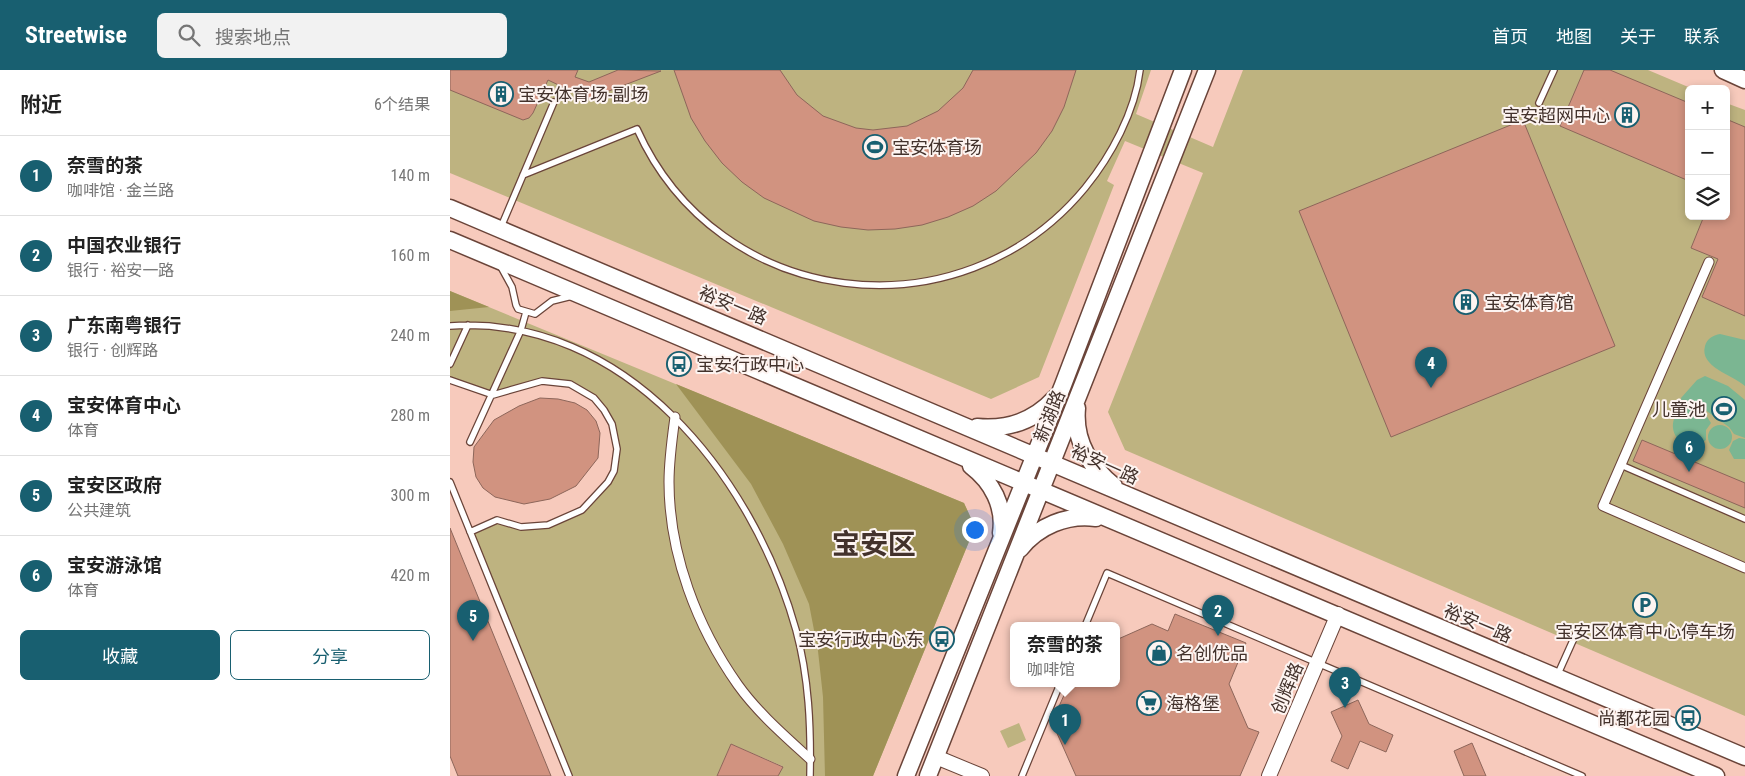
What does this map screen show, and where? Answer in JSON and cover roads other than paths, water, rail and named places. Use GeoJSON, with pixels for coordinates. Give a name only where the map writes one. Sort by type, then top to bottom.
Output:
{"type":"FeatureCollection","features":[{"type":"Feature","properties":{"kind":"main road","name":"新湖路"},"geometry":{"type":"LineString","coordinates":[[906,776],[1063,386],[1183,70]]}},
{"type":"Feature","properties":{"kind":"main road","name":"新湖路"},"geometry":{"type":"LineString","coordinates":[[928,776],[1207,70]]}},
{"type":"Feature","properties":{"kind":"main road"},"geometry":{"type":"LineString","coordinates":[[1722,70],[1745,80]]}},
{"type":"Feature","properties":{"kind":"main road","name":"裕安一路"},"geometry":{"type":"LineString","coordinates":[[450,208],[1745,757]]}},
{"type":"Feature","properties":{"kind":"main road"},"geometry":{"type":"LineString","coordinates":[[450,240],[1024,484],[1338,614],[1716,776]]}},
{"type":"Feature","properties":{"kind":"main road"},"geometry":{"type":"LineString","coordinates":[[1078,346],[1078,354],[1081,358],[1090,359],[1095,354]]}},
{"type":"Feature","properties":{"kind":"main road"},"geometry":{"type":"LineString","coordinates":[[967,426],[1002,427],[1027,421],[1046,408],[1063,386]]}},
{"type":"Feature","properties":{"kind":"main road"},"geometry":{"type":"LineString","coordinates":[[1080,391],[1076,418],[1082,445],[1104,478],[1125,495]]}},
{"type":"Feature","properties":{"kind":"main road"},"geometry":{"type":"LineString","coordinates":[[953,453],[977,471],[987,481],[996,495],[1001,512],[998,547]]}},
{"type":"Feature","properties":{"kind":"main road"},"geometry":{"type":"LineString","coordinates":[[1015,554],[1036,533],[1062,520],[1090,517],[1117,523]]}},
{"type":"Feature","properties":{"kind":"street"},"geometry":{"type":"LineString","coordinates":[[1709,262],[1603,506],[1745,568]]}},
{"type":"Feature","properties":{"kind":"street"},"geometry":{"type":"LineString","coordinates":[[675,417],[669,483],[671,514],[678,554],[690,593],[713,643],[739,686],[779,732],[810,759]]}},
{"type":"Feature","properties":{"kind":"street","name":"创辉路"},"geometry":{"type":"LineString","coordinates":[[1269,776],[1338,614]]}},
{"type":"Feature","properties":{"kind":"street"},"geometry":{"type":"LineString","coordinates":[[936,757],[982,776]]}},
{"type":"Feature","properties":{"kind":"lane"},"geometry":{"type":"LineString","coordinates":[[523,175],[638,129],[659,169],[688,204],[722,234],[761,258],[803,275],[848,285],[893,286],[938,280],[1004,256],[1029,241],[1068,209],[1100,171],[1117,139],[1130,109],[1140,70]]}},
{"type":"Feature","properties":{"kind":"lane"},"geometry":{"type":"LineString","coordinates":[[1540,103],[1554,70]]}},
{"type":"Feature","properties":{"kind":"lane"},"geometry":{"type":"LineString","coordinates":[[500,229],[554,102]]}},
{"type":"Feature","properties":{"kind":"lane"},"geometry":{"type":"LineString","coordinates":[[493,258],[512,287],[516,305],[526,312],[535,314],[552,301],[580,295]]}},
{"type":"Feature","properties":{"kind":"lane"},"geometry":{"type":"LineString","coordinates":[[470,442],[521,330],[526,312]]}},
{"type":"Feature","properties":{"kind":"lane"},"geometry":{"type":"LineString","coordinates":[[450,364],[468,325]]}},
{"type":"Feature","properties":{"kind":"lane"},"geometry":{"type":"LineString","coordinates":[[450,326],[493,326],[521,330],[550,339],[603,362],[652,395],[675,417],[718,470],[737,497],[771,559],[786,596],[804,665],[809,700],[810,776]]}},
{"type":"Feature","properties":{"kind":"lane"},"geometry":{"type":"LineString","coordinates":[[450,380],[493,395],[542,381],[570,384],[583,390],[599,404],[612,424],[617,449],[614,471],[601,491],[582,510],[558,522],[533,527],[521,527],[497,520],[470,532]]}},
{"type":"Feature","properties":{"kind":"lane"},"geometry":{"type":"LineString","coordinates":[[1621,465],[1745,519]]}},
{"type":"Feature","properties":{"kind":"lane"},"geometry":{"type":"LineString","coordinates":[[450,482],[569,776]]}},
{"type":"Feature","properties":{"kind":"lane"},"geometry":{"type":"LineString","coordinates":[[1087,622],[1107,573],[1582,776]]}},
{"type":"Feature","properties":{"kind":"lane"},"geometry":{"type":"LineString","coordinates":[[1556,678],[1579,626]]}},
{"type":"Feature","properties":{"kind":"lane"},"geometry":{"type":"LineString","coordinates":[[1022,776],[1059,687]]}},
{"type":"Feature","properties":{"kind":"place","name":"宝安体育场-副场"},"geometry":{"type":"Point","coordinates":[501,94]}},
{"type":"Feature","properties":{"kind":"place","name":"宝安超网中心"},"geometry":{"type":"Point","coordinates":[1627,115]}},
{"type":"Feature","properties":{"kind":"place","name":"宝安体育场"},"geometry":{"type":"Point","coordinates":[875,147]}},
{"type":"Feature","properties":{"kind":"place","name":"宝安体育馆"},"geometry":{"type":"Point","coordinates":[1466,302]}},
{"type":"Feature","properties":{"kind":"place","name":"宝安行政中心"},"geometry":{"type":"Point","coordinates":[679,364]}},
{"type":"Feature","properties":{"kind":"place","name":"宝安体育中心"},"geometry":{"type":"Point","coordinates":[1431,388]}},
{"type":"Feature","properties":{"kind":"place","name":"儿童池"},"geometry":{"type":"Point","coordinates":[1724,409]}},
{"type":"Feature","properties":{"kind":"place","name":"宝安游泳馆"},"geometry":{"type":"Point","coordinates":[1689,472]}},
{"type":"Feature","properties":{"kind":"place","name":"宝安区体育中心停车场"},"geometry":{"type":"Point","coordinates":[1645,605]}},
{"type":"Feature","properties":{"kind":"place","name":"中国农业银行"},"geometry":{"type":"Point","coordinates":[1218,636]}},
{"type":"Feature","properties":{"kind":"place","name":"宝安行政中心东"},"geometry":{"type":"Point","coordinates":[942,639]}},
{"type":"Feature","properties":{"kind":"place","name":"宝安区政府"},"geometry":{"type":"Point","coordinates":[473,641]}},
{"type":"Feature","properties":{"kind":"place","name":"名创优品"},"geometry":{"type":"Point","coordinates":[1159,653]}},
{"type":"Feature","properties":{"kind":"place","name":"海格堡"},"geometry":{"type":"Point","coordinates":[1149,703]}},
{"type":"Feature","properties":{"kind":"place","name":"广东南粤银行"},"geometry":{"type":"Point","coordinates":[1345,708]}},
{"type":"Feature","properties":{"kind":"place","name":"尚都花园"},"geometry":{"type":"Point","coordinates":[1688,718]}},
{"type":"Feature","properties":{"kind":"place","name":"奈雪的茶"},"geometry":{"type":"Point","coordinates":[1065,745]}},
{"type":"Feature","properties":{"kind":"district","name":"宝安区"},"geometry":{"type":"Point","coordinates":[874,544]}}]}
